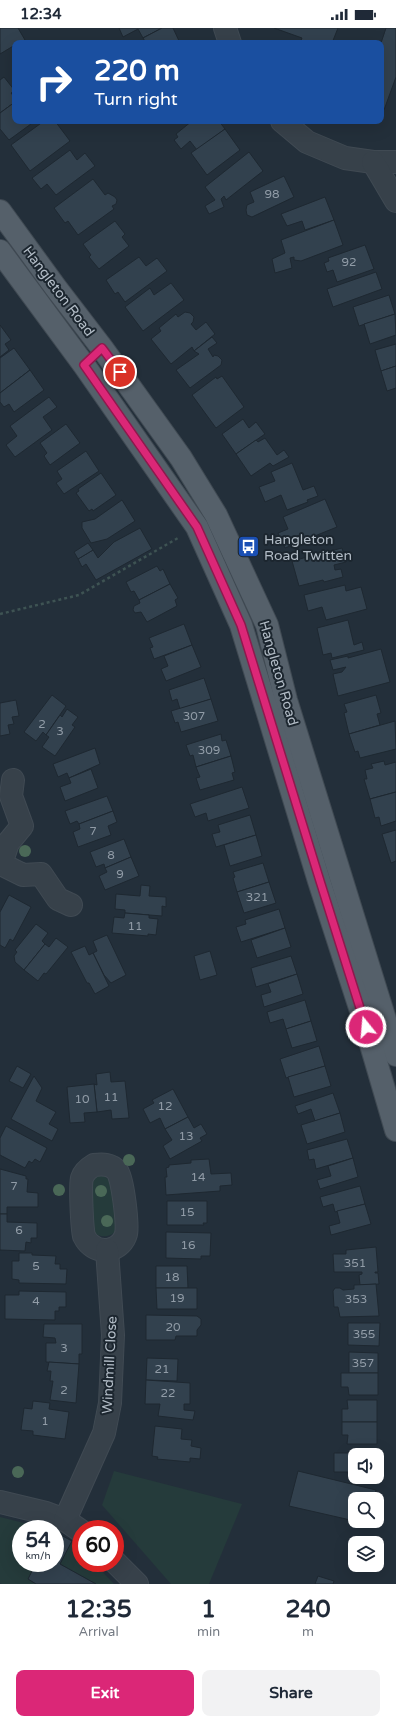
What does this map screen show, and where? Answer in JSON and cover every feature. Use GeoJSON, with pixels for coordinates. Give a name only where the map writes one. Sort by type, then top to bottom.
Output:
{"type":"FeatureCollection","features":[{"type":"Feature","properties":{"kind":"main road","name":"Hangleton Road"},"geometry":{"type":"LineString","coordinates":[[0,211],[102,348],[180,458],[216,515],[267,625],[276,703],[391,1089],[396,1130]]}},
{"type":"Feature","properties":{"kind":"main road","name":"Hangleton Road"},"geometry":{"type":"LineString","coordinates":[[0,251],[84,365],[197,527],[276,703],[396,1055]]}},
{"type":"Feature","properties":{"kind":"main road"},"geometry":{"type":"LineString","coordinates":[[84,365],[102,348]]}},
{"type":"Feature","properties":{"kind":"street"},"geometry":{"type":"LineString","coordinates":[[225,28],[229,40]]}},
{"type":"Feature","properties":{"kind":"street"},"geometry":{"type":"LineString","coordinates":[[286,124],[307,142],[345,158],[373,162],[396,162]]}},
{"type":"Feature","properties":{"kind":"street"},"geometry":{"type":"LineString","coordinates":[[373,162],[396,201]]}},
{"type":"Feature","properties":{"kind":"street"},"geometry":{"type":"LineString","coordinates":[[13,780],[11,796],[22,826],[8,843],[0,864],[23,875],[41,874],[58,899],[71,905]]}},
{"type":"Feature","properties":{"kind":"street","name":"Windmill Close"},"geometry":{"type":"LineString","coordinates":[[75,1520],[104,1433],[110,1403],[113,1335],[107,1250]]}},
{"type":"Feature","properties":{"kind":"street"},"geometry":{"type":"LineString","coordinates":[[0,1502],[46,1513],[72,1526]]}},
{"type":"Feature","properties":{"kind":"street"},"geometry":{"type":"LineString","coordinates":[[124,1571],[137,1584]]}},
{"type":"Feature","properties":{"kind":"path"},"geometry":{"type":"LineString","coordinates":[[0,614],[79,595],[197,527]]}},
{"type":"Feature","properties":{"kind":"green space"},"geometry":{"type":"Polygon","coordinates":[[[97,1176],[104,1176],[111,1182],[118,1229],[112,1234],[106,1236],[100,1236],[93,1232],[90,1219],[92,1180],[97,1176]]]}},
{"type":"Feature","properties":{"kind":"green space"},"geometry":{"type":"Polygon","coordinates":[[[114,1471],[242,1504],[209,1584],[171,1584],[124,1530],[124,1520],[115,1520],[102,1505],[114,1471]]]}},
{"type":"Feature","properties":{"kind":"green space"},"geometry":{"type":"Polygon","coordinates":[[[0,1517],[12,1520],[12,1572],[64,1572],[64,1538],[72,1542],[72,1572],[103,1572],[114,1584],[2,1584],[0,1583],[0,1517]]]}},
{"type":"Feature","properties":{"kind":"building"},"geometry":{"type":"Polygon","coordinates":[[[0,28],[18,28],[25,40],[12,40],[12,47],[0,54],[0,28]]]}},
{"type":"Feature","properties":{"kind":"building"},"geometry":{"type":"Polygon","coordinates":[[[119,28],[162,28],[143,38],[138,29],[123,37],[119,28]]]}},
{"type":"Feature","properties":{"kind":"building"},"geometry":{"type":"Polygon","coordinates":[[[162,28],[173,28],[179,40],[144,40],[143,38],[162,28]]]}},
{"type":"Feature","properties":{"kind":"building"},"geometry":{"type":"Polygon","coordinates":[[[274,28],[338,28],[333,40],[301,40],[302,38],[274,28]]]}},
{"type":"Feature","properties":{"kind":"building"},"geometry":{"type":"Polygon","coordinates":[[[386,28],[396,28],[396,77],[384,110],[384,40],[382,40],[386,28]]]}},
{"type":"Feature","properties":{"kind":"building"},"geometry":{"type":"Polygon","coordinates":[[[4,77],[12,87],[12,104],[0,113],[0,80],[4,77]]]}},
{"type":"Feature","properties":{"kind":"building"},"geometry":{"type":"Polygon","coordinates":[[[12,104],[12,124],[31,124],[9,140],[0,129],[0,113],[12,104]]]}},
{"type":"Feature","properties":{"kind":"building"},"geometry":{"type":"Polygon","coordinates":[[[40,124],[57,124],[70,141],[30,171],[11,145],[40,124]]]}},
{"type":"Feature","properties":{"kind":"building"},"geometry":{"type":"Polygon","coordinates":[[[188,124],[221,124],[225,129],[197,150],[190,141],[181,149],[174,140],[178,137],[176,134],[188,124]]]}},
{"type":"Feature","properties":{"kind":"building"},"geometry":{"type":"Polygon","coordinates":[[[225,129],[240,150],[207,175],[191,153],[225,129]]]}},
{"type":"Feature","properties":{"kind":"building"},"geometry":{"type":"Polygon","coordinates":[[[70,150],[77,160],[85,153],[95,166],[56,195],[47,184],[41,189],[32,178],[70,150]]]}},
{"type":"Feature","properties":{"kind":"building"},"geometry":{"type":"Polygon","coordinates":[[[249,152],[263,171],[226,200],[224,196],[221,199],[224,207],[209,214],[205,206],[215,200],[205,187],[249,152]]]}},
{"type":"Feature","properties":{"kind":"building"},"geometry":{"type":"Polygon","coordinates":[[[284,176],[294,197],[252,217],[247,215],[247,205],[254,202],[250,192],[284,176]]]}},
{"type":"Feature","properties":{"kind":"building"},"geometry":{"type":"Polygon","coordinates":[[[93,179],[105,195],[108,193],[115,197],[117,200],[116,204],[112,206],[114,209],[78,235],[68,221],[65,223],[54,208],[93,179]]]}},
{"type":"Feature","properties":{"kind":"building"},"geometry":{"type":"Polygon","coordinates":[[[325,197],[334,220],[305,230],[302,221],[287,226],[281,214],[325,197]]]}},
{"type":"Feature","properties":{"kind":"building"},"geometry":{"type":"Polygon","coordinates":[[[334,220],[343,245],[301,261],[294,260],[294,257],[290,258],[292,268],[275,273],[272,259],[285,253],[281,240],[334,220]]]}},
{"type":"Feature","properties":{"kind":"building"},"geometry":{"type":"Polygon","coordinates":[[[115,221],[125,234],[122,237],[129,246],[99,269],[89,257],[91,255],[83,244],[115,221]]]}},
{"type":"Feature","properties":{"kind":"building"},"geometry":{"type":"Polygon","coordinates":[[[365,245],[374,269],[337,282],[333,270],[327,272],[324,263],[329,261],[328,258],[365,245]]]}},
{"type":"Feature","properties":{"kind":"building"},"geometry":{"type":"Polygon","coordinates":[[[139,257],[146,266],[157,258],[167,271],[125,302],[118,292],[115,294],[106,280],[139,257]]]}},
{"type":"Feature","properties":{"kind":"building"},"geometry":{"type":"Polygon","coordinates":[[[376,272],[382,289],[333,307],[327,289],[376,272]]]}},
{"type":"Feature","properties":{"kind":"building"},"geometry":{"type":"Polygon","coordinates":[[[171,283],[184,300],[143,331],[125,307],[150,288],[154,295],[171,283]]]}},
{"type":"Feature","properties":{"kind":"building"},"geometry":{"type":"Polygon","coordinates":[[[389,295],[395,314],[359,326],[353,307],[389,295]]]}},
{"type":"Feature","properties":{"kind":"building"},"geometry":{"type":"Polygon","coordinates":[[[185,312],[190,313],[194,317],[191,324],[196,330],[206,322],[215,334],[194,351],[192,347],[171,364],[151,339],[161,331],[159,328],[176,314],[178,317],[185,312]]]}},
{"type":"Feature","properties":{"kind":"building"},"geometry":{"type":"Polygon","coordinates":[[[395,314],[396,335],[370,344],[364,324],[395,314]]]}},
{"type":"Feature","properties":{"kind":"building"},"geometry":{"type":"Polygon","coordinates":[[[0,325],[11,340],[5,344],[9,350],[0,357],[0,325]]]}},
{"type":"Feature","properties":{"kind":"building"},"geometry":{"type":"Polygon","coordinates":[[[212,337],[217,343],[208,349],[213,357],[214,355],[218,356],[222,360],[221,365],[190,388],[176,370],[199,354],[194,351],[212,337]]]}},
{"type":"Feature","properties":{"kind":"building"},"geometry":{"type":"Polygon","coordinates":[[[396,344],[396,366],[381,371],[375,350],[396,344]]]}},
{"type":"Feature","properties":{"kind":"building"},"geometry":{"type":"Polygon","coordinates":[[[14,348],[30,370],[0,393],[0,358],[14,348]]]}},
{"type":"Feature","properties":{"kind":"building"},"geometry":{"type":"Polygon","coordinates":[[[396,366],[396,388],[387,391],[381,371],[396,366]]]}},
{"type":"Feature","properties":{"kind":"building"},"geometry":{"type":"Polygon","coordinates":[[[30,370],[44,390],[14,412],[9,404],[4,407],[0,402],[0,393],[30,370]]]}},
{"type":"Feature","properties":{"kind":"building"},"geometry":{"type":"Polygon","coordinates":[[[222,376],[244,407],[216,428],[192,395],[216,377],[217,379],[222,376]]]}},
{"type":"Feature","properties":{"kind":"building"},"geometry":{"type":"Polygon","coordinates":[[[49,397],[57,407],[43,417],[52,430],[15,457],[6,445],[17,436],[10,426],[49,397]]]}},
{"type":"Feature","properties":{"kind":"building"},"geometry":{"type":"Polygon","coordinates":[[[243,419],[249,428],[256,422],[265,434],[236,454],[222,434],[243,419]]]}},
{"type":"Feature","properties":{"kind":"building"},"geometry":{"type":"Polygon","coordinates":[[[66,424],[80,443],[50,465],[44,456],[47,453],[40,443],[66,424]]]}},
{"type":"Feature","properties":{"kind":"building"},"geometry":{"type":"Polygon","coordinates":[[[265,438],[277,455],[284,450],[289,457],[273,466],[270,463],[251,476],[236,454],[256,440],[258,442],[265,438]]]}},
{"type":"Feature","properties":{"kind":"building"},"geometry":{"type":"Polygon","coordinates":[[[86,451],[99,471],[64,494],[56,483],[62,479],[57,471],[86,451]]]}},
{"type":"Feature","properties":{"kind":"building"},"geometry":{"type":"Polygon","coordinates":[[[292,463],[303,490],[314,486],[318,496],[307,500],[308,502],[287,510],[281,495],[265,502],[259,487],[275,481],[271,472],[292,463]]]}},
{"type":"Feature","properties":{"kind":"building"},"geometry":{"type":"Polygon","coordinates":[[[101,473],[116,495],[93,511],[92,509],[89,511],[76,493],[79,491],[78,489],[101,473]]]}},
{"type":"Feature","properties":{"kind":"building"},"geometry":{"type":"Polygon","coordinates":[[[325,499],[337,527],[285,548],[278,533],[288,529],[283,517],[325,499]]]}},
{"type":"Feature","properties":{"kind":"building"},"geometry":{"type":"Polygon","coordinates":[[[122,500],[135,521],[107,539],[91,543],[82,528],[82,522],[95,519],[122,500]]]}},
{"type":"Feature","properties":{"kind":"building"},"geometry":{"type":"Polygon","coordinates":[[[140,528],[152,549],[96,580],[86,564],[82,567],[78,559],[93,550],[98,558],[114,542],[140,528]]]}},
{"type":"Feature","properties":{"kind":"building"},"geometry":{"type":"Polygon","coordinates":[[[88,543],[93,550],[78,559],[74,552],[88,543]]]}},
{"type":"Feature","properties":{"kind":"building"},"geometry":{"type":"Polygon","coordinates":[[[342,548],[346,562],[334,565],[335,570],[341,569],[343,577],[299,586],[292,561],[342,548]]]}},
{"type":"Feature","properties":{"kind":"building"},"geometry":{"type":"Polygon","coordinates":[[[157,566],[160,571],[163,569],[170,584],[139,600],[134,591],[131,592],[126,582],[157,566]]]}},
{"type":"Feature","properties":{"kind":"building"},"geometry":{"type":"Polygon","coordinates":[[[170,584],[178,598],[175,600],[177,606],[147,622],[141,612],[135,613],[133,610],[134,606],[140,603],[139,600],[170,584]]]}},
{"type":"Feature","properties":{"kind":"building"},"geometry":{"type":"Polygon","coordinates":[[[345,585],[346,591],[361,587],[367,609],[326,620],[322,607],[308,611],[304,595],[345,585]]]}},
{"type":"Feature","properties":{"kind":"building"},"geometry":{"type":"Polygon","coordinates":[[[348,620],[354,645],[362,642],[364,650],[332,658],[331,653],[323,655],[317,628],[348,620]]]}},
{"type":"Feature","properties":{"kind":"building"},"geometry":{"type":"Polygon","coordinates":[[[184,624],[192,645],[154,659],[150,648],[153,647],[149,638],[184,624]]]}},
{"type":"Feature","properties":{"kind":"building"},"geometry":{"type":"Polygon","coordinates":[[[192,645],[201,667],[166,681],[161,669],[168,666],[164,656],[192,645]]]}},
{"type":"Feature","properties":{"kind":"building"},"geometry":{"type":"Polygon","coordinates":[[[381,649],[390,682],[338,696],[333,674],[342,672],[346,667],[333,670],[330,660],[348,656],[348,658],[381,649]]]}},
{"type":"Feature","properties":{"kind":"building"},"geometry":{"type":"Polygon","coordinates":[[[204,678],[211,699],[180,709],[177,699],[172,701],[169,690],[204,678]]]}},
{"type":"Feature","properties":{"kind":"building"},"geometry":{"type":"Polygon","coordinates":[[[52,695],[66,706],[46,735],[43,732],[36,741],[24,732],[52,695]]]}},
{"type":"Feature","properties":{"kind":"building"},"geometry":{"type":"Polygon","coordinates":[[[376,695],[381,713],[377,714],[380,725],[349,734],[344,713],[347,712],[344,704],[376,695]]]}},
{"type":"Feature","properties":{"kind":"building"},"geometry":{"type":"Polygon","coordinates":[[[211,699],[218,721],[181,732],[178,722],[175,723],[171,711],[211,699]]]}},
{"type":"Feature","properties":{"kind":"building"},"geometry":{"type":"Polygon","coordinates":[[[16,700],[19,716],[12,717],[14,724],[8,725],[10,734],[0,736],[0,703],[16,700]]]}},
{"type":"Feature","properties":{"kind":"building"},"geometry":{"type":"Polygon","coordinates":[[[67,709],[78,717],[72,725],[75,727],[55,756],[42,747],[49,737],[46,735],[60,715],[62,717],[67,709]]]}},
{"type":"Feature","properties":{"kind":"building"},"geometry":{"type":"Polygon","coordinates":[[[395,721],[396,749],[360,758],[358,751],[355,752],[349,734],[395,721]]]}},
{"type":"Feature","properties":{"kind":"building"},"geometry":{"type":"Polygon","coordinates":[[[221,734],[222,741],[226,740],[231,756],[196,767],[193,755],[190,756],[186,745],[221,734]]]}},
{"type":"Feature","properties":{"kind":"building"},"geometry":{"type":"Polygon","coordinates":[[[95,748],[100,764],[69,778],[67,773],[58,777],[53,764],[95,748]]]}},
{"type":"Feature","properties":{"kind":"building"},"geometry":{"type":"Polygon","coordinates":[[[231,756],[235,772],[232,773],[234,780],[200,790],[196,778],[200,777],[196,767],[231,756]]]}},
{"type":"Feature","properties":{"kind":"building"},"geometry":{"type":"Polygon","coordinates":[[[384,761],[385,765],[396,762],[396,792],[370,799],[364,779],[367,779],[365,770],[373,768],[371,764],[384,761]]]}},
{"type":"Feature","properties":{"kind":"building"},"geometry":{"type":"Polygon","coordinates":[[[91,769],[98,788],[65,801],[60,787],[71,783],[69,778],[91,769]]]}},
{"type":"Feature","properties":{"kind":"building"},"geometry":{"type":"Polygon","coordinates":[[[242,787],[249,808],[208,821],[206,813],[195,817],[190,804],[242,787]]]}},
{"type":"Feature","properties":{"kind":"building"},"geometry":{"type":"Polygon","coordinates":[[[396,792],[396,821],[381,826],[379,817],[375,818],[370,799],[396,792]]]}},
{"type":"Feature","properties":{"kind":"building"},"geometry":{"type":"Polygon","coordinates":[[[107,796],[113,811],[79,824],[77,821],[70,824],[65,811],[107,796]]]}},
{"type":"Feature","properties":{"kind":"building"},"geometry":{"type":"Polygon","coordinates":[[[113,811],[117,822],[108,826],[111,835],[78,847],[73,832],[80,829],[79,824],[113,811]]]}},
{"type":"Feature","properties":{"kind":"building"},"geometry":{"type":"Polygon","coordinates":[[[250,815],[256,835],[216,847],[212,834],[220,832],[218,825],[250,815]]]}},
{"type":"Feature","properties":{"kind":"building"},"geometry":{"type":"Polygon","coordinates":[[[396,830],[396,861],[391,863],[382,834],[396,830]]]}},
{"type":"Feature","properties":{"kind":"building"},"geometry":{"type":"Polygon","coordinates":[[[256,835],[262,856],[230,866],[224,845],[256,835]]]}},
{"type":"Feature","properties":{"kind":"building"},"geometry":{"type":"Polygon","coordinates":[[[124,839],[131,857],[105,868],[104,864],[96,867],[90,852],[124,839]]]}},
{"type":"Feature","properties":{"kind":"building"},"geometry":{"type":"Polygon","coordinates":[[[131,857],[139,876],[105,890],[99,876],[107,872],[105,868],[131,857]]]}},
{"type":"Feature","properties":{"kind":"building"},"geometry":{"type":"Polygon","coordinates":[[[263,863],[269,882],[237,892],[233,872],[263,863]]]}},
{"type":"Feature","properties":{"kind":"building"},"geometry":{"type":"Polygon","coordinates":[[[269,882],[276,903],[244,913],[237,892],[269,882]]]}},
{"type":"Feature","properties":{"kind":"building"},"geometry":{"type":"Polygon","coordinates":[[[141,885],[150,886],[149,896],[166,897],[166,907],[162,906],[162,916],[125,913],[125,910],[115,909],[116,894],[140,896],[141,885]]]}},
{"type":"Feature","properties":{"kind":"building"},"geometry":{"type":"Polygon","coordinates":[[[9,895],[31,907],[13,941],[10,939],[5,948],[0,945],[0,912],[9,895]]]}},
{"type":"Feature","properties":{"kind":"building"},"geometry":{"type":"Polygon","coordinates":[[[279,909],[285,928],[241,942],[236,927],[246,924],[245,920],[279,909]]]}},
{"type":"Feature","properties":{"kind":"building"},"geometry":{"type":"Polygon","coordinates":[[[125,913],[149,915],[149,918],[158,919],[156,935],[148,934],[148,936],[112,933],[114,917],[124,918],[125,913]]]}},
{"type":"Feature","properties":{"kind":"building"},"geometry":{"type":"Polygon","coordinates":[[[36,924],[48,933],[42,941],[45,944],[24,970],[15,962],[14,956],[17,952],[15,950],[36,924]]]}},
{"type":"Feature","properties":{"kind":"building"},"geometry":{"type":"Polygon","coordinates":[[[285,928],[291,947],[257,958],[251,940],[285,928]]]}},
{"type":"Feature","properties":{"kind":"building"},"geometry":{"type":"Polygon","coordinates":[[[107,935],[126,975],[111,983],[104,975],[93,953],[97,951],[93,941],[107,935]]]}},
{"type":"Feature","properties":{"kind":"building"},"geometry":{"type":"Polygon","coordinates":[[[56,938],[68,947],[46,974],[44,973],[38,981],[24,970],[45,944],[49,947],[56,938]]]}},
{"type":"Feature","properties":{"kind":"building"},"geometry":{"type":"Polygon","coordinates":[[[85,946],[89,955],[93,953],[109,986],[95,994],[89,983],[87,983],[71,952],[85,946]]]}},
{"type":"Feature","properties":{"kind":"building"},"geometry":{"type":"Polygon","coordinates":[[[210,951],[217,975],[200,980],[194,956],[210,951]]]}},
{"type":"Feature","properties":{"kind":"building"},"geometry":{"type":"Polygon","coordinates":[[[291,956],[297,974],[256,987],[251,968],[291,956]]]}},
{"type":"Feature","properties":{"kind":"building"},"geometry":{"type":"Polygon","coordinates":[[[297,974],[303,994],[264,1007],[261,995],[271,992],[268,984],[297,974]]]}},
{"type":"Feature","properties":{"kind":"building"},"geometry":{"type":"Polygon","coordinates":[[[305,1000],[311,1021],[286,1029],[283,1019],[270,1023],[267,1012],[305,1000]]]}},
{"type":"Feature","properties":{"kind":"building"},"geometry":{"type":"Polygon","coordinates":[[[311,1021],[317,1041],[292,1048],[286,1029],[311,1021]]]}},
{"type":"Feature","properties":{"kind":"building"},"geometry":{"type":"Polygon","coordinates":[[[319,1046],[325,1066],[286,1078],[280,1059],[319,1046]]]}},
{"type":"Feature","properties":{"kind":"building"},"geometry":{"type":"Polygon","coordinates":[[[17,1066],[31,1074],[23,1088],[9,1081],[17,1066]]]}},
{"type":"Feature","properties":{"kind":"building"},"geometry":{"type":"Polygon","coordinates":[[[325,1066],[331,1086],[294,1097],[288,1077],[325,1066]]]}},
{"type":"Feature","properties":{"kind":"building"},"geometry":{"type":"Polygon","coordinates":[[[110,1072],[111,1082],[125,1081],[129,1118],[112,1119],[111,1110],[97,1112],[94,1084],[97,1085],[96,1074],[110,1072]]]}},
{"type":"Feature","properties":{"kind":"building"},"geometry":{"type":"Polygon","coordinates":[[[34,1076],[42,1088],[36,1101],[56,1112],[49,1124],[58,1129],[52,1141],[11,1119],[34,1076]]]}},
{"type":"Feature","properties":{"kind":"building"},"geometry":{"type":"Polygon","coordinates":[[[94,1084],[97,1112],[84,1113],[85,1122],[70,1123],[67,1087],[94,1084]]]}},
{"type":"Feature","properties":{"kind":"building"},"geometry":{"type":"Polygon","coordinates":[[[173,1089],[188,1117],[165,1129],[160,1118],[150,1123],[143,1109],[154,1103],[152,1100],[173,1089]]]}},
{"type":"Feature","properties":{"kind":"building"},"geometry":{"type":"Polygon","coordinates":[[[333,1093],[340,1113],[315,1121],[311,1109],[298,1114],[295,1106],[333,1093]]]}},
{"type":"Feature","properties":{"kind":"building"},"geometry":{"type":"Polygon","coordinates":[[[340,1113],[345,1132],[307,1144],[301,1125],[340,1113]]]}},
{"type":"Feature","properties":{"kind":"building"},"geometry":{"type":"Polygon","coordinates":[[[188,1117],[194,1128],[201,1124],[207,1134],[200,1138],[202,1141],[170,1159],[163,1146],[172,1140],[165,1129],[188,1117]]]}},
{"type":"Feature","properties":{"kind":"building"},"geometry":{"type":"Polygon","coordinates":[[[6,1126],[47,1148],[40,1162],[35,1159],[32,1163],[29,1161],[25,1168],[0,1155],[0,1138],[6,1126]]]}},
{"type":"Feature","properties":{"kind":"building"},"geometry":{"type":"Polygon","coordinates":[[[347,1139],[353,1158],[316,1169],[314,1159],[309,1160],[307,1150],[347,1139]]]}},
{"type":"Feature","properties":{"kind":"building"},"geometry":{"type":"Polygon","coordinates":[[[353,1158],[358,1177],[320,1189],[317,1180],[331,1176],[328,1166],[353,1158]]]}},
{"type":"Feature","properties":{"kind":"building"},"geometry":{"type":"Polygon","coordinates":[[[209,1159],[211,1174],[231,1173],[232,1185],[220,1186],[220,1191],[166,1195],[165,1177],[167,1177],[166,1168],[169,1167],[169,1165],[191,1163],[191,1160],[209,1159]]]}},
{"type":"Feature","properties":{"kind":"building"},"geometry":{"type":"Polygon","coordinates":[[[0,1169],[26,1176],[26,1179],[28,1179],[27,1192],[38,1193],[38,1207],[7,1207],[7,1214],[0,1214],[0,1169]]]}},
{"type":"Feature","properties":{"kind":"building"},"geometry":{"type":"Polygon","coordinates":[[[360,1186],[365,1204],[335,1212],[333,1204],[323,1207],[320,1197],[360,1186]]]}},
{"type":"Feature","properties":{"kind":"building"},"geometry":{"type":"Polygon","coordinates":[[[167,1201],[207,1201],[207,1223],[203,1223],[204,1225],[167,1225],[167,1201]]]}},
{"type":"Feature","properties":{"kind":"building"},"geometry":{"type":"Polygon","coordinates":[[[365,1204],[371,1224],[331,1235],[329,1226],[340,1223],[337,1211],[365,1204]]]}},
{"type":"Feature","properties":{"kind":"building"},"geometry":{"type":"Polygon","coordinates":[[[0,1214],[7,1214],[7,1222],[37,1223],[37,1238],[31,1238],[31,1243],[26,1242],[25,1251],[0,1250],[0,1214]]]}},
{"type":"Feature","properties":{"kind":"building"},"geometry":{"type":"Polygon","coordinates":[[[166,1232],[211,1233],[210,1256],[201,1256],[201,1259],[166,1258],[166,1232]]]}},
{"type":"Feature","properties":{"kind":"building"},"geometry":{"type":"Polygon","coordinates":[[[376,1247],[378,1272],[375,1273],[378,1273],[379,1284],[360,1285],[359,1275],[362,1274],[362,1272],[334,1272],[333,1254],[346,1254],[346,1250],[376,1247]]]}},
{"type":"Feature","properties":{"kind":"building"},"geometry":{"type":"Polygon","coordinates":[[[19,1253],[56,1256],[55,1264],[60,1264],[60,1269],[67,1269],[66,1284],[19,1283],[19,1280],[12,1279],[12,1261],[19,1261],[19,1253]]]}},
{"type":"Feature","properties":{"kind":"building"},"geometry":{"type":"Polygon","coordinates":[[[156,1266],[187,1266],[188,1288],[156,1288],[156,1266]]]}},
{"type":"Feature","properties":{"kind":"building"},"geometry":{"type":"Polygon","coordinates":[[[376,1284],[379,1316],[340,1317],[338,1307],[334,1307],[333,1291],[335,1288],[340,1288],[343,1290],[354,1289],[354,1285],[376,1284]]]}},
{"type":"Feature","properties":{"kind":"building"},"geometry":{"type":"Polygon","coordinates":[[[156,1288],[197,1288],[197,1309],[157,1309],[156,1288]]]}},
{"type":"Feature","properties":{"kind":"building"},"geometry":{"type":"Polygon","coordinates":[[[19,1291],[66,1292],[66,1307],[59,1307],[59,1311],[55,1311],[55,1320],[5,1319],[5,1295],[19,1295],[19,1291]]]}},
{"type":"Feature","properties":{"kind":"building"},"geometry":{"type":"Polygon","coordinates":[[[146,1315],[197,1316],[201,1319],[201,1325],[197,1330],[197,1336],[176,1336],[175,1340],[146,1340],[146,1315]]]}},
{"type":"Feature","properties":{"kind":"building"},"geometry":{"type":"Polygon","coordinates":[[[348,1323],[380,1323],[379,1346],[348,1345],[348,1323]]]}},
{"type":"Feature","properties":{"kind":"building"},"geometry":{"type":"Polygon","coordinates":[[[44,1324],[82,1324],[82,1354],[79,1354],[79,1364],[46,1362],[46,1343],[56,1343],[55,1338],[43,1337],[44,1324]]]}},
{"type":"Feature","properties":{"kind":"building"},"geometry":{"type":"Polygon","coordinates":[[[349,1352],[378,1353],[378,1373],[349,1373],[349,1352]]]}},
{"type":"Feature","properties":{"kind":"building"},"geometry":{"type":"Polygon","coordinates":[[[147,1358],[178,1359],[177,1381],[146,1380],[147,1358]]]}},
{"type":"Feature","properties":{"kind":"building"},"geometry":{"type":"Polygon","coordinates":[[[49,1362],[79,1364],[76,1403],[50,1400],[53,1381],[50,1381],[51,1371],[47,1371],[49,1362]]]}},
{"type":"Feature","properties":{"kind":"building"},"geometry":{"type":"Polygon","coordinates":[[[341,1373],[378,1373],[378,1395],[349,1395],[348,1387],[341,1387],[341,1373]]]}},
{"type":"Feature","properties":{"kind":"building"},"geometry":{"type":"Polygon","coordinates":[[[146,1380],[190,1383],[190,1404],[184,1404],[184,1410],[195,1411],[193,1420],[158,1416],[160,1404],[145,1404],[146,1380]]]}},
{"type":"Feature","properties":{"kind":"building"},"geometry":{"type":"Polygon","coordinates":[[[347,1400],[377,1400],[377,1422],[342,1422],[342,1409],[348,1409],[347,1400]]]}},
{"type":"Feature","properties":{"kind":"building"},"geometry":{"type":"Polygon","coordinates":[[[33,1401],[50,1403],[49,1409],[69,1412],[65,1439],[33,1435],[33,1431],[21,1430],[24,1408],[32,1409],[33,1401]]]}},
{"type":"Feature","properties":{"kind":"building"},"geometry":{"type":"Polygon","coordinates":[[[342,1422],[377,1422],[377,1444],[347,1444],[348,1435],[342,1435],[342,1422]]]}},
{"type":"Feature","properties":{"kind":"building"},"geometry":{"type":"Polygon","coordinates":[[[155,1426],[182,1429],[181,1439],[192,1440],[191,1446],[201,1448],[200,1459],[190,1458],[190,1462],[157,1459],[158,1457],[152,1456],[155,1426]]]}},
{"type":"Feature","properties":{"kind":"building"},"geometry":{"type":"Polygon","coordinates":[[[334,1453],[348,1453],[348,1472],[334,1472],[334,1453]]]}},
{"type":"Feature","properties":{"kind":"building"},"geometry":{"type":"Polygon","coordinates":[[[298,1471],[376,1490],[376,1492],[348,1492],[348,1519],[289,1506],[298,1471]]]}},
{"type":"Feature","properties":{"kind":"building"},"geometry":{"type":"Polygon","coordinates":[[[64,1537],[72,1541],[64,1556],[64,1537]]]}},
{"type":"Feature","properties":{"kind":"building"},"geometry":{"type":"Polygon","coordinates":[[[64,1566],[96,1584],[36,1584],[28,1579],[32,1572],[64,1572],[64,1566]]]}},
{"type":"Feature","properties":{"kind":"building"},"geometry":{"type":"Polygon","coordinates":[[[318,1576],[334,1581],[333,1584],[315,1584],[318,1576]]]}},
{"type":"Feature","properties":{"kind":"place","name":"Hangleton Road Twitten"},"geometry":{"type":"Point","coordinates":[249,547]}},
{"type":"Feature","properties":{"kind":"route"},"geometry":{"type":"LineString","coordinates":[[120,372],[102,348],[84,365],[197,527],[241,625],[366,1027]]}}]}
